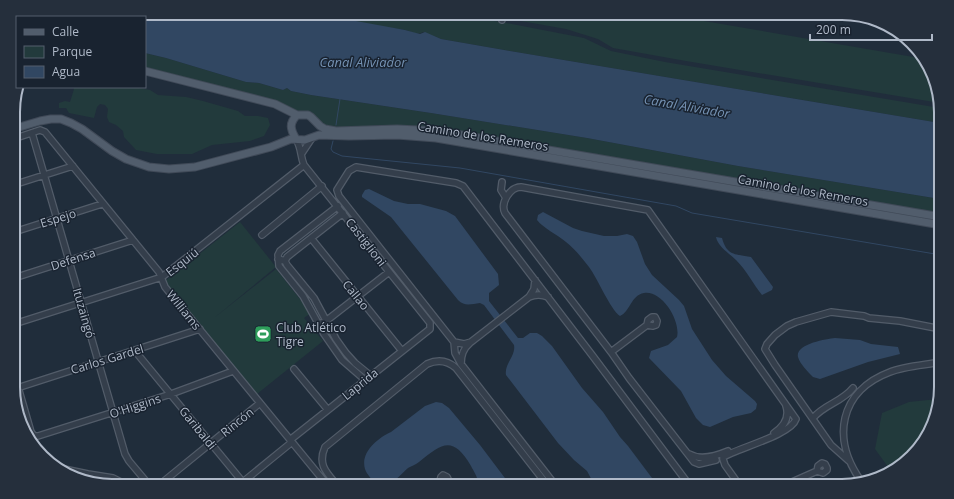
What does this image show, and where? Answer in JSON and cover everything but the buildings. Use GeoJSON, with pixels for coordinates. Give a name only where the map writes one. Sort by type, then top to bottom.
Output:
{"type":"FeatureCollection","features":[{"type":"Feature","properties":{"kind":"main road","name":"Camino de los Remeros"},"geometry":{"type":"LineString","coordinates":[[146,72],[275,104],[297,115],[308,115],[325,129],[336,131],[397,129],[438,131],[934,216]]}},
{"type":"Feature","properties":{"kind":"main road"},"geometry":{"type":"LineString","coordinates":[[296,139],[290,126],[293,119],[297,115]]}},
{"type":"Feature","properties":{"kind":"main road","name":"Camino de los Remeros"},"geometry":{"type":"LineString","coordinates":[[20,127],[50,119],[61,119],[82,129],[112,151],[126,159],[145,166],[169,170],[195,167],[271,147],[291,139],[305,140],[319,135],[397,135],[436,138],[934,224]]}},
{"type":"Feature","properties":{"kind":"main road"},"geometry":{"type":"LineString","coordinates":[[312,138],[317,127],[314,120]]}},
{"type":"Feature","properties":{"kind":"street","name":"Williams"},"geometry":{"type":"LineString","coordinates":[[32,133],[40,130],[45,132],[102,204],[159,272],[165,287],[322,479]]}},
{"type":"Feature","properties":{"kind":"street"},"geometry":{"type":"LineString","coordinates":[[20,137],[32,133]]}},
{"type":"Feature","properties":{"kind":"street","name":"Ituzaingó"},"geometry":{"type":"LineString","coordinates":[[32,133],[127,458],[144,479]]}},
{"type":"Feature","properties":{"kind":"street"},"geometry":{"type":"LineString","coordinates":[[302,154],[312,138]]}},
{"type":"Feature","properties":{"kind":"street","name":"Castiglioni"},"geometry":{"type":"LineString","coordinates":[[296,139],[301,148],[304,164],[430,323],[430,329]]}},
{"type":"Feature","properties":{"kind":"street","name":"Esquiú"},"geometry":{"type":"LineString","coordinates":[[20,322],[162,277],[304,164]]}},
{"type":"Feature","properties":{"kind":"street"},"geometry":{"type":"LineString","coordinates":[[20,183],[73,166]]}},
{"type":"Feature","properties":{"kind":"street"},"geometry":{"type":"LineString","coordinates":[[551,479],[461,364],[455,353],[454,342],[339,196],[337,190],[349,171],[356,167],[461,184],[468,190],[685,479]]}},
{"type":"Feature","properties":{"kind":"street"},"geometry":{"type":"LineString","coordinates":[[502,182],[501,190],[506,198]]}},
{"type":"Feature","properties":{"kind":"street"},"geometry":{"type":"LineString","coordinates":[[262,235],[322,186]]}},
{"type":"Feature","properties":{"kind":"street"},"geometry":{"type":"LineString","coordinates":[[521,187],[648,210],[795,416],[796,419],[794,423],[777,435],[719,458],[698,457],[688,454],[505,213],[503,205],[506,198],[513,189],[521,187]]}},
{"type":"Feature","properties":{"kind":"street","name":"Espejo"},"geometry":{"type":"LineString","coordinates":[[20,230],[102,204]]}},
{"type":"Feature","properties":{"kind":"street"},"geometry":{"type":"LineString","coordinates":[[338,206],[280,251],[278,259],[279,266],[303,296],[328,340],[342,360],[365,380]]}},
{"type":"Feature","properties":{"kind":"street"},"geometry":{"type":"LineString","coordinates":[[285,261],[287,257],[343,213]]}},
{"type":"Feature","properties":{"kind":"street","name":"Callao"},"geometry":{"type":"LineString","coordinates":[[311,238],[402,351]]}},
{"type":"Feature","properties":{"kind":"street","name":"Defensa"},"geometry":{"type":"LineString","coordinates":[[20,276],[133,240]]}},
{"type":"Feature","properties":{"kind":"street"},"geometry":{"type":"LineString","coordinates":[[278,259],[285,261],[314,298],[336,339],[346,353],[355,363],[371,376]]}},
{"type":"Feature","properties":{"kind":"street"},"geometry":{"type":"LineString","coordinates":[[319,324],[326,321],[389,272]]}},
{"type":"Feature","properties":{"kind":"street"},"geometry":{"type":"LineString","coordinates":[[461,364],[463,350],[528,297],[534,289],[535,280]]}},
{"type":"Feature","properties":{"kind":"street"},"geometry":{"type":"LineString","coordinates":[[528,297],[537,294],[548,297]]}},
{"type":"Feature","properties":{"kind":"street"},"geometry":{"type":"LineString","coordinates":[[849,461],[831,445],[775,365],[765,349],[767,344],[786,326],[835,312],[934,328]]}},
{"type":"Feature","properties":{"kind":"street"},"geometry":{"type":"LineString","coordinates":[[611,352],[647,325]]}},
{"type":"Feature","properties":{"kind":"street","name":"Carlos Gardel"},"geometry":{"type":"LineString","coordinates":[[20,387],[200,329]]}},
{"type":"Feature","properties":{"kind":"street","name":"Laprida"},"geometry":{"type":"LineString","coordinates":[[249,479],[328,410],[430,329]]}},
{"type":"Feature","properties":{"kind":"street"},"geometry":{"type":"LineString","coordinates":[[454,342],[464,344],[471,342]]}},
{"type":"Feature","properties":{"kind":"street","name":"Garibaldi"},"geometry":{"type":"LineString","coordinates":[[135,351],[237,479]]}},
{"type":"Feature","properties":{"kind":"street"},"geometry":{"type":"LineString","coordinates":[[332,479],[323,468],[322,455],[325,447],[427,364],[438,361],[446,362],[456,368],[543,479]]}},
{"type":"Feature","properties":{"kind":"street"},"geometry":{"type":"LineString","coordinates":[[858,477],[849,461],[843,441],[844,425],[851,404],[861,389],[875,378],[892,371],[934,363]]}},
{"type":"Feature","properties":{"kind":"street"},"geometry":{"type":"LineString","coordinates":[[294,369],[328,410]]}},
{"type":"Feature","properties":{"kind":"street","name":"O'Higgins"},"geometry":{"type":"LineString","coordinates":[[33,435],[38,436],[114,413],[233,371]]}},
{"type":"Feature","properties":{"kind":"street"},"geometry":{"type":"LineString","coordinates":[[813,418],[819,411],[844,396],[853,388]]}},
{"type":"Feature","properties":{"kind":"street"},"geometry":{"type":"LineString","coordinates":[[719,458],[775,433],[786,420],[788,412],[785,403]]}},
{"type":"Feature","properties":{"kind":"street","name":"Rincón"},"geometry":{"type":"LineString","coordinates":[[167,479],[260,404]]}},
{"type":"Feature","properties":{"kind":"street","name":"O'Higgins"},"geometry":{"type":"LineString","coordinates":[[22,406],[29,427]]}},
{"type":"Feature","properties":{"kind":"street"},"geometry":{"type":"LineString","coordinates":[[719,458],[734,479]]}},
{"type":"Feature","properties":{"kind":"street"},"geometry":{"type":"LineString","coordinates":[[74,471],[115,479]]}},
{"type":"Feature","properties":{"kind":"street"},"geometry":{"type":"LineString","coordinates":[[798,479],[817,471]]}},
{"type":"Feature","properties":{"kind":"green space"},"geometry":{"type":"Polygon","coordinates":[[[338,20],[489,20],[501,22],[584,38],[611,51],[665,62],[934,107],[934,122],[510,51],[441,39],[423,32],[416,33],[338,20]]]}},
{"type":"Feature","properties":{"kind":"green space"},"geometry":{"type":"Polygon","coordinates":[[[515,20],[698,20],[916,57],[927,77],[931,88],[933,102],[613,48],[598,39],[566,29],[515,20]]]}},
{"type":"Feature","properties":{"kind":"green space"},"geometry":{"type":"Polygon","coordinates":[[[146,53],[246,82],[259,83],[283,90],[287,88],[291,91],[311,95],[587,138],[738,166],[934,198],[934,213],[448,129],[378,125],[351,129],[331,129],[297,112],[146,69],[146,53]]]}},
{"type":"Feature","properties":{"kind":"green space"},"geometry":{"type":"Polygon","coordinates":[[[139,88],[150,90],[158,95],[186,97],[203,101],[238,111],[245,116],[268,118],[270,125],[264,136],[250,141],[212,145],[192,154],[157,154],[136,150],[124,137],[123,131],[116,125],[109,122],[107,117],[108,109],[105,105],[100,104],[97,107],[94,118],[69,113],[66,108],[59,108],[59,103],[65,101],[70,102],[74,89],[139,88]]]}},
{"type":"Feature","properties":{"kind":"green space"},"geometry":{"type":"Polygon","coordinates":[[[240,222],[276,267],[214,318],[276,269],[311,313],[304,318],[323,341],[257,394],[165,281],[240,222]]]}},
{"type":"Feature","properties":{"kind":"green space"},"geometry":{"type":"Polygon","coordinates":[[[933,400],[929,417],[919,438],[903,456],[888,467],[875,449],[882,413],[909,402],[933,400]]]}},
{"type":"Feature","properties":{"kind":"water","name":"Canal Aliviador"},"geometry":{"type":"Polygon","coordinates":[[[146,20],[356,21],[420,34],[425,32],[441,39],[934,122],[934,198],[738,166],[587,138],[311,95],[291,91],[287,88],[283,90],[259,83],[246,82],[146,53],[146,20]]]}},
{"type":"Feature","properties":{"kind":"water"},"geometry":{"type":"Polygon","coordinates":[[[369,189],[394,201],[408,204],[420,204],[446,211],[455,216],[498,274],[499,285],[489,293],[489,301],[518,338],[523,338],[530,333],[537,333],[552,346],[582,388],[603,412],[620,437],[653,479],[591,479],[587,471],[558,443],[506,375],[514,345],[484,305],[480,303],[463,304],[458,300],[391,217],[362,197],[365,190],[369,189]]]}},
{"type":"Feature","properties":{"kind":"water"},"geometry":{"type":"Polygon","coordinates":[[[543,212],[573,228],[582,231],[604,236],[627,234],[633,236],[637,242],[645,264],[652,275],[684,306],[692,329],[712,360],[726,376],[755,401],[757,404],[756,409],[751,413],[733,417],[710,427],[703,425],[696,418],[681,391],[649,358],[651,351],[668,345],[677,337],[676,323],[669,308],[657,296],[651,293],[644,293],[636,297],[626,311],[620,316],[608,301],[593,272],[578,254],[559,236],[543,226],[537,220],[538,215],[543,212]]]}},
{"type":"Feature","properties":{"kind":"water"},"geometry":{"type":"Polygon","coordinates":[[[716,237],[722,238],[726,248],[732,253],[751,257],[773,287],[772,290],[762,295],[740,264],[721,247],[716,237]]]}},
{"type":"Feature","properties":{"kind":"water"},"geometry":{"type":"Polygon","coordinates":[[[835,338],[860,340],[871,344],[898,347],[900,354],[868,362],[820,379],[813,377],[800,362],[798,352],[812,343],[835,338]]]}},
{"type":"Feature","properties":{"kind":"water"},"geometry":{"type":"Polygon","coordinates":[[[436,402],[442,403],[449,408],[506,479],[477,479],[465,456],[453,446],[447,445],[434,450],[418,463],[408,468],[397,479],[372,479],[365,469],[364,463],[365,457],[371,446],[425,406],[436,402]]]}},
{"type":"Feature","properties":{"kind":"waterway"},"geometry":{"type":"LineString","coordinates":[[336,125],[340,99]]}},
{"type":"Feature","properties":{"kind":"waterway"},"geometry":{"type":"LineString","coordinates":[[333,141],[331,149],[333,152],[342,156],[460,168],[676,206],[692,213],[934,254]]}},
{"type":"Feature","properties":{"kind":"place","name":"Club Atlético Tigre"},"geometry":{"type":"Point","coordinates":[263,334]}}]}
